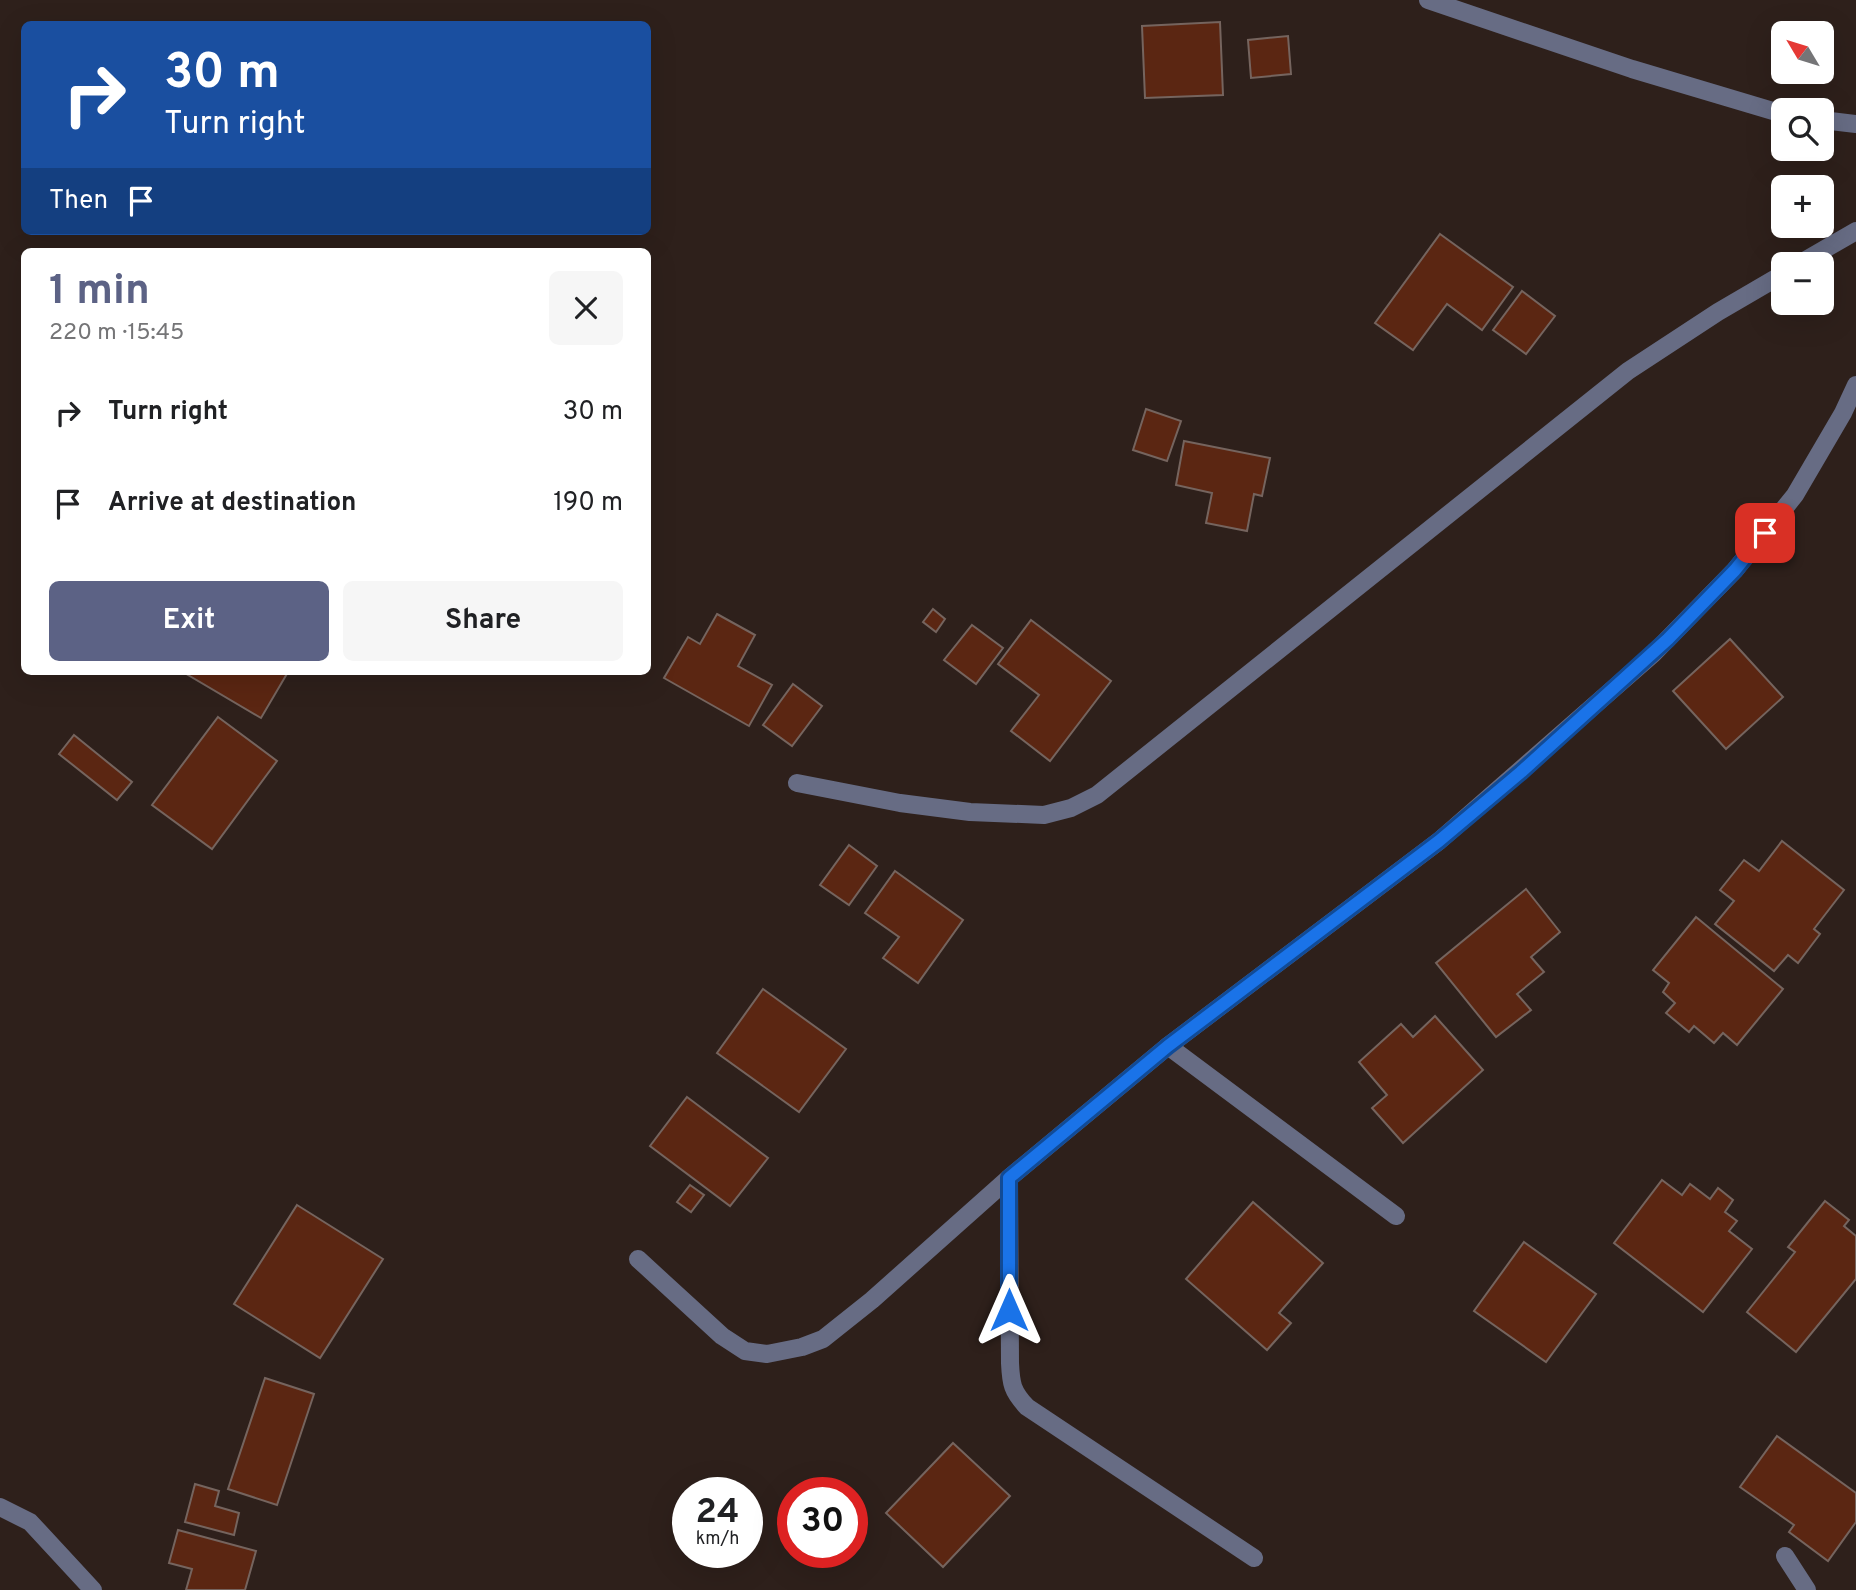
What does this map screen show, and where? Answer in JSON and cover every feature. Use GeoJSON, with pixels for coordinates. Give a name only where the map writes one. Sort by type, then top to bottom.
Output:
{"type":"FeatureCollection","features":[{"type":"Feature","properties":{"kind":"street"},"geometry":{"type":"LineString","coordinates":[[1428,0],[1632,69],[1771,110]]}},
{"type":"Feature","properties":{"kind":"street"},"geometry":{"type":"LineString","coordinates":[[1834,121],[1856,124]]}},
{"type":"Feature","properties":{"kind":"street"},"geometry":{"type":"LineString","coordinates":[[1820,252],[1856,231]]}},
{"type":"Feature","properties":{"kind":"street"},"geometry":{"type":"LineString","coordinates":[[797,783],[970,812],[1044,816],[1071,808],[1097,795],[1628,371],[1771,281]]}},
{"type":"Feature","properties":{"kind":"street"},"geometry":{"type":"LineString","coordinates":[[638,1259],[722,1336],[746,1351],[767,1354],[802,1347],[823,1339],[872,1300],[1009,1178],[1168,1046],[1439,841],[1653,654],[1735,570],[1795,495],[1843,413],[1856,385]]}},
{"type":"Feature","properties":{"kind":"street"},"geometry":{"type":"LineString","coordinates":[[1168,1046],[1396,1216]]}},
{"type":"Feature","properties":{"kind":"street"},"geometry":{"type":"LineString","coordinates":[[1009,1178],[1010,1380],[1014,1394],[1027,1407],[1254,1558]]}},
{"type":"Feature","properties":{"kind":"street"},"geometry":{"type":"LineString","coordinates":[[0,1507],[30,1522],[93,1590]]}},
{"type":"Feature","properties":{"kind":"street"},"geometry":{"type":"LineString","coordinates":[[1785,1556],[1807,1590]]}},
{"type":"Feature","properties":{"kind":"building"},"geometry":{"type":"Polygon","coordinates":[[[1220,22],[1223,95],[1145,98],[1142,26],[1220,22]]]}},
{"type":"Feature","properties":{"kind":"building"},"geometry":{"type":"Polygon","coordinates":[[[1288,36],[1291,74],[1251,78],[1248,40],[1288,36]]]}},
{"type":"Feature","properties":{"kind":"building"},"geometry":{"type":"Polygon","coordinates":[[[1440,234],[1513,287],[1482,330],[1447,304],[1413,350],[1375,323],[1440,234]]]}},
{"type":"Feature","properties":{"kind":"building"},"geometry":{"type":"Polygon","coordinates":[[[1522,291],[1555,316],[1526,354],[1493,330],[1522,291]]]}},
{"type":"Feature","properties":{"kind":"building"},"geometry":{"type":"Polygon","coordinates":[[[1146,409],[1181,421],[1167,461],[1133,450],[1146,409]]]}},
{"type":"Feature","properties":{"kind":"building"},"geometry":{"type":"Polygon","coordinates":[[[1184,441],[1270,458],[1262,496],[1254,494],[1247,531],[1206,523],[1212,493],[1176,485],[1184,441]]]}},
{"type":"Feature","properties":{"kind":"building"},"geometry":{"type":"Polygon","coordinates":[[[933,609],[945,619],[936,632],[923,622],[933,609]]]}},
{"type":"Feature","properties":{"kind":"building"},"geometry":{"type":"Polygon","coordinates":[[[717,614],[755,635],[738,666],[772,685],[749,726],[664,678],[688,637],[700,644],[717,614]]]}},
{"type":"Feature","properties":{"kind":"building"},"geometry":{"type":"Polygon","coordinates":[[[1031,620],[1111,681],[1050,761],[1011,731],[1039,695],[998,664],[1031,620]]]}},
{"type":"Feature","properties":{"kind":"building"},"geometry":{"type":"Polygon","coordinates":[[[972,625],[1003,648],[976,684],[944,660],[972,625]]]}},
{"type":"Feature","properties":{"kind":"building"},"geometry":{"type":"Polygon","coordinates":[[[1730,639],[1783,697],[1726,749],[1673,691],[1730,639]]]}},
{"type":"Feature","properties":{"kind":"building"},"geometry":{"type":"Polygon","coordinates":[[[188,675],[286,675],[261,718],[188,675]]]}},
{"type":"Feature","properties":{"kind":"building"},"geometry":{"type":"Polygon","coordinates":[[[793,684],[822,706],[792,746],[763,725],[793,684]]]}},
{"type":"Feature","properties":{"kind":"building"},"geometry":{"type":"Polygon","coordinates":[[[218,717],[277,761],[212,849],[152,805],[218,717]]]}},
{"type":"Feature","properties":{"kind":"building"},"geometry":{"type":"Polygon","coordinates":[[[74,735],[132,782],[117,800],[59,754],[74,735]]]}},
{"type":"Feature","properties":{"kind":"building"},"geometry":{"type":"Polygon","coordinates":[[[1782,841],[1844,890],[1814,929],[1820,934],[1798,963],[1788,955],[1774,971],[1715,924],[1734,901],[1720,890],[1744,860],[1759,871],[1782,841]]]}},
{"type":"Feature","properties":{"kind":"building"},"geometry":{"type":"Polygon","coordinates":[[[849,845],[877,866],[849,905],[820,885],[849,845]]]}},
{"type":"Feature","properties":{"kind":"building"},"geometry":{"type":"Polygon","coordinates":[[[895,871],[963,920],[918,983],[883,958],[899,937],[865,913],[895,871]]]}},
{"type":"Feature","properties":{"kind":"building"},"geometry":{"type":"Polygon","coordinates":[[[1526,889],[1560,932],[1531,957],[1544,972],[1517,994],[1531,1010],[1496,1037],[1436,963],[1526,889]]]}},
{"type":"Feature","properties":{"kind":"building"},"geometry":{"type":"Polygon","coordinates":[[[1696,917],[1783,989],[1737,1045],[1723,1033],[1714,1043],[1694,1026],[1689,1032],[1666,1013],[1675,1003],[1663,992],[1669,983],[1653,970],[1696,917]]]}},
{"type":"Feature","properties":{"kind":"building"},"geometry":{"type":"Polygon","coordinates":[[[763,989],[846,1049],[799,1112],[717,1053],[763,989]]]}},
{"type":"Feature","properties":{"kind":"building"},"geometry":{"type":"Polygon","coordinates":[[[1435,1016],[1483,1070],[1403,1143],[1372,1108],[1387,1095],[1359,1062],[1401,1024],[1413,1037],[1435,1016]]]}},
{"type":"Feature","properties":{"kind":"building"},"geometry":{"type":"Polygon","coordinates":[[[687,1097],[768,1158],[730,1206],[650,1146],[687,1097]]]}},
{"type":"Feature","properties":{"kind":"building"},"geometry":{"type":"Polygon","coordinates":[[[1662,1180],[1682,1195],[1690,1184],[1710,1199],[1718,1188],[1733,1200],[1725,1212],[1737,1221],[1729,1231],[1752,1249],[1703,1312],[1614,1243],[1662,1180]]]}},
{"type":"Feature","properties":{"kind":"building"},"geometry":{"type":"Polygon","coordinates":[[[690,1185],[704,1195],[691,1212],[677,1202],[690,1185]]]}},
{"type":"Feature","properties":{"kind":"building"},"geometry":{"type":"Polygon","coordinates":[[[1825,1201],[1849,1220],[1844,1226],[1856,1236],[1856,1279],[1796,1352],[1747,1312],[1795,1252],[1788,1247],[1825,1201]]]}},
{"type":"Feature","properties":{"kind":"building"},"geometry":{"type":"Polygon","coordinates":[[[1253,1202],[1323,1263],[1279,1313],[1291,1323],[1267,1350],[1186,1279],[1253,1202]]]}},
{"type":"Feature","properties":{"kind":"building"},"geometry":{"type":"Polygon","coordinates":[[[297,1205],[383,1259],[320,1358],[234,1304],[297,1205]]]}},
{"type":"Feature","properties":{"kind":"building"},"geometry":{"type":"Polygon","coordinates":[[[1524,1242],[1596,1294],[1546,1362],[1474,1311],[1524,1242]]]}},
{"type":"Feature","properties":{"kind":"building"},"geometry":{"type":"Polygon","coordinates":[[[265,1378],[314,1394],[277,1505],[228,1489],[265,1378]]]}},
{"type":"Feature","properties":{"kind":"building"},"geometry":{"type":"Polygon","coordinates":[[[1777,1436],[1856,1493],[1856,1522],[1828,1561],[1789,1532],[1794,1525],[1740,1487],[1777,1436]]]}},
{"type":"Feature","properties":{"kind":"building"},"geometry":{"type":"Polygon","coordinates":[[[953,1443],[1010,1496],[943,1567],[886,1513],[953,1443]]]}},
{"type":"Feature","properties":{"kind":"building"},"geometry":{"type":"Polygon","coordinates":[[[195,1484],[219,1491],[215,1506],[239,1513],[234,1535],[185,1522],[195,1484]]]}},
{"type":"Feature","properties":{"kind":"building"},"geometry":{"type":"Polygon","coordinates":[[[178,1530],[256,1551],[245,1590],[186,1590],[192,1569],[169,1563],[178,1530]]]}},
{"type":"Feature","properties":{"kind":"route"},"geometry":{"type":"LineString","coordinates":[[1009,1310],[1009,1178],[1168,1046],[1439,841],[1521,772],[1698,610],[1765,533]]}}]}
